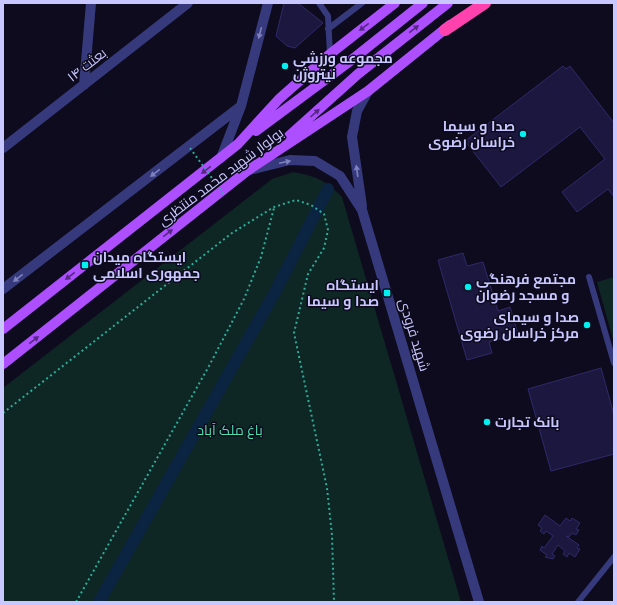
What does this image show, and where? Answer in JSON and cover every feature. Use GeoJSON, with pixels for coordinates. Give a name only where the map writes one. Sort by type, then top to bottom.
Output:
{"type":"FeatureCollection","features":[{"type":"Feature","properties":{"kind":"highway"},"geometry":{"type":"LineString","coordinates":[[444,30],[485,3]]}},
{"type":"Feature","properties":{"kind":"main road","name":"بولوار شهید محمد منتظری"},"geometry":{"type":"LineString","coordinates":[[3,329],[238,144],[279,99],[330,54],[395,3]]}},
{"type":"Feature","properties":{"kind":"main road"},"geometry":{"type":"LineString","coordinates":[[238,144],[348,62],[423,3]]}},
{"type":"Feature","properties":{"kind":"main road"},"geometry":{"type":"LineString","coordinates":[[265,158],[358,74],[448,3]]}},
{"type":"Feature","properties":{"kind":"main road","name":"بولوار شهید محمد منتظری"},"geometry":{"type":"LineString","coordinates":[[3,364],[247,171],[368,91],[478,3]]}},
{"type":"Feature","properties":{"kind":"street"},"geometry":{"type":"LineString","coordinates":[[84,85],[91,3]]}},
{"type":"Feature","properties":{"kind":"street","name":"بعثت ۱۴"},"geometry":{"type":"LineString","coordinates":[[3,148],[188,3]]}},
{"type":"Feature","properties":{"kind":"street"},"geometry":{"type":"LineString","coordinates":[[221,158],[241,106],[268,3]]}},
{"type":"Feature","properties":{"kind":"street"},"geometry":{"type":"LineString","coordinates":[[362,210],[352,137],[357,111],[368,91]]}},
{"type":"Feature","properties":{"kind":"street"},"geometry":{"type":"LineString","coordinates":[[3,289],[241,106]]}},
{"type":"Feature","properties":{"kind":"street","name":"شهید فرودی"},"geometry":{"type":"LineString","coordinates":[[247,171],[290,160],[315,161],[340,176],[362,210],[479,602]]}},
{"type":"Feature","properties":{"kind":"lane"},"geometry":{"type":"LineString","coordinates":[[319,3],[328,16],[330,54]]}},
{"type":"Feature","properties":{"kind":"lane"},"geometry":{"type":"LineString","coordinates":[[328,29],[362,3]]}},
{"type":"Feature","properties":{"kind":"lane"},"geometry":{"type":"LineString","coordinates":[[589,277],[614,363]]}},
{"type":"Feature","properties":{"kind":"lane"},"geometry":{"type":"LineString","coordinates":[[578,602],[614,557]]}},
{"type":"Feature","properties":{"kind":"path"},"geometry":{"type":"LineString","coordinates":[[190,148],[225,196]]}},
{"type":"Feature","properties":{"kind":"path"},"geometry":{"type":"LineString","coordinates":[[3,413],[232,233],[274,207],[296,200],[311,205],[324,214],[328,230],[324,248],[308,274],[294,333],[327,488],[332,535],[334,602]]}},
{"type":"Feature","properties":{"kind":"path"},"geometry":{"type":"LineString","coordinates":[[76,602],[209,366],[244,299],[261,257],[274,207]]}},
{"type":"Feature","properties":{"kind":"green space","name":"باغ ملک آباد"},"geometry":{"type":"Polygon","coordinates":[[[293,172],[308,175],[320,180],[331,186],[342,197],[461,602],[3,602],[3,388],[272,179],[293,172]]]}},
{"type":"Feature","properties":{"kind":"green space"},"geometry":{"type":"Polygon","coordinates":[[[614,277],[614,343],[597,282],[614,277]]]}},
{"type":"Feature","properties":{"kind":"building"},"geometry":{"type":"Polygon","coordinates":[[[284,3],[298,3],[323,23],[295,48],[287,46],[276,36],[284,3]]]}},
{"type":"Feature","properties":{"kind":"building","name":"صدا و سیما خراسان رضوی"},"geometry":{"type":"Polygon","coordinates":[[[563,66],[566,69],[570,66],[614,123],[614,197],[608,189],[577,212],[562,192],[605,159],[580,127],[501,187],[465,141],[563,66]]]}},
{"type":"Feature","properties":{"kind":"building","name":"مجتمع فرهنگی و مسجد رضوان"},"geometry":{"type":"Polygon","coordinates":[[[463,253],[467,266],[483,262],[498,311],[510,307],[518,334],[489,342],[492,353],[467,360],[438,260],[463,253]]]}},
{"type":"Feature","properties":{"kind":"building"},"geometry":{"type":"Polygon","coordinates":[[[601,368],[614,415],[614,454],[551,471],[528,389],[601,368]]]}},
{"type":"Feature","properties":{"kind":"building"},"geometry":{"type":"Polygon","coordinates":[[[545,515],[560,526],[566,518],[570,521],[572,518],[580,523],[576,529],[579,530],[576,535],[572,533],[569,537],[566,536],[579,545],[577,548],[580,549],[575,557],[569,553],[567,557],[563,554],[565,551],[558,545],[552,554],[555,556],[553,559],[545,557],[547,555],[540,550],[542,546],[544,548],[553,536],[546,531],[544,534],[540,531],[542,528],[538,525],[545,515]]]}},
{"type":"Feature","properties":{"kind":"waterway"},"geometry":{"type":"LineString","coordinates":[[99,602],[275,292],[328,189]]}},
{"type":"Feature","properties":{"kind":"place","name":"مجموعه ورزشی نیتروژن"},"geometry":{"type":"Point","coordinates":[285,66]}},
{"type":"Feature","properties":{"kind":"place","name":"صدا و سیما خراسان رضوی"},"geometry":{"type":"Point","coordinates":[523,134]}},
{"type":"Feature","properties":{"kind":"place","name":"ایستگاه میدان جمهوری اسلامی"},"geometry":{"type":"Point","coordinates":[85,265]}},
{"type":"Feature","properties":{"kind":"place","name":"مجتمع فرهنگی و مسجد رضوان"},"geometry":{"type":"Point","coordinates":[468,287]}},
{"type":"Feature","properties":{"kind":"place","name":"ایستگاه صدا و سیما"},"geometry":{"type":"Point","coordinates":[387,293]}},
{"type":"Feature","properties":{"kind":"place","name":"صدا و سیمای مرکز خراسان رضوی"},"geometry":{"type":"Point","coordinates":[587,325]}},
{"type":"Feature","properties":{"kind":"place","name":"بانک تجارت"},"geometry":{"type":"Point","coordinates":[487,422]}}]}
